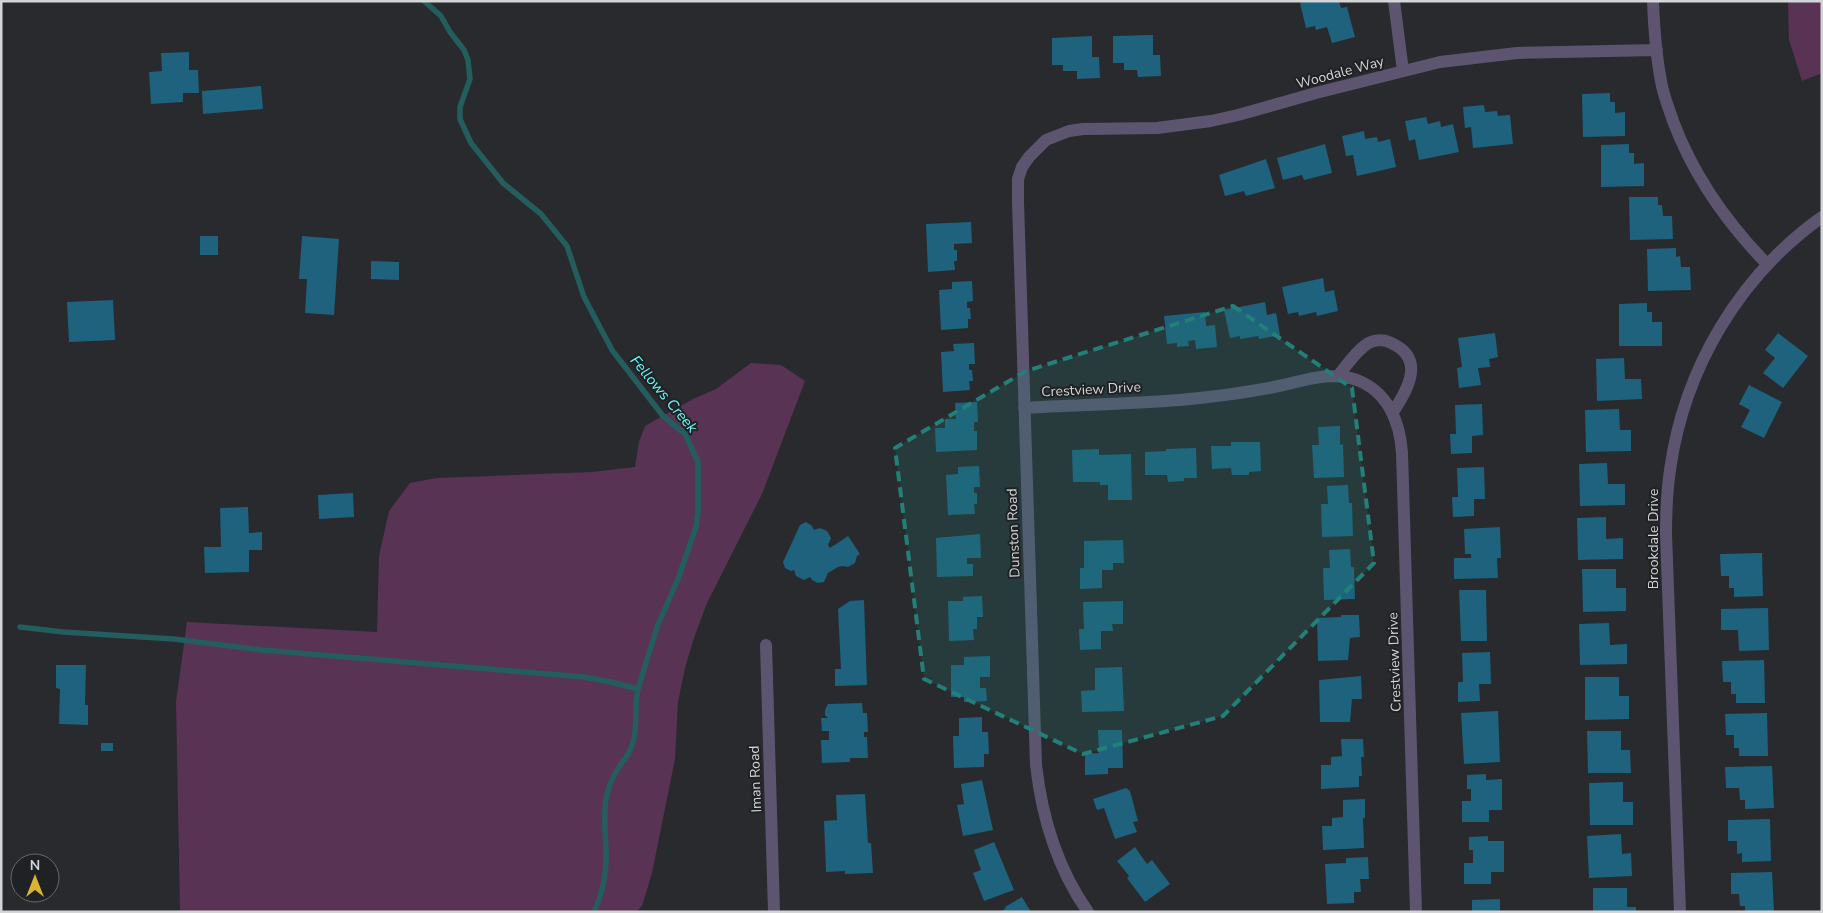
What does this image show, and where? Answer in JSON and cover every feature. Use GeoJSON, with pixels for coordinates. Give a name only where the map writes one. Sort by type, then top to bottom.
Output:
{"type":"FeatureCollection","features":[{"type":"Feature","properties":{"kind":"street"},"geometry":{"type":"LineString","coordinates":[[1394,1],[1403,71]]}},
{"type":"Feature","properties":{"kind":"street"},"geometry":{"type":"LineString","coordinates":[[1653,1],[1661,82],[1669,110],[1692,166],[1726,219],[1766,264]]}},
{"type":"Feature","properties":{"kind":"street","name":"Woodale Way"},"geometry":{"type":"LineString","coordinates":[[1036,148],[1046,140],[1069,131],[1082,129],[1157,128],[1211,121],[1440,62],[1517,54],[1657,50]]}},
{"type":"Feature","properties":{"kind":"street","name":"Dunston Road"},"geometry":{"type":"LineString","coordinates":[[1036,148],[1022,167],[1018,179],[1037,780],[1041,803],[1053,846],[1067,878],[1088,912]]}},
{"type":"Feature","properties":{"kind":"street","name":"Brookdale Drive"},"geometry":{"type":"LineString","coordinates":[[1680,912],[1666,534],[1670,469],[1677,432],[1702,361],[1730,312],[1766,264],[1799,233],[1822,217]]}},
{"type":"Feature","properties":{"kind":"street"},"geometry":{"type":"LineString","coordinates":[[1338,376],[1368,343],[1386,341],[1398,346],[1409,356],[1412,369],[1409,383],[1402,399],[1393,412]]}},
{"type":"Feature","properties":{"kind":"street","name":"Crestview Drive"},"geometry":{"type":"LineString","coordinates":[[1024,408],[1181,400],[1273,388],[1316,378],[1338,376],[1357,380],[1382,396],[1393,412],[1399,429],[1402,453],[1416,912]]}},
{"type":"Feature","properties":{"kind":"street","name":"Iman Road"},"geometry":{"type":"LineString","coordinates":[[766,645],[774,912]]}},
{"type":"Feature","properties":{"kind":"highlighted area"},"geometry":{"type":"Polygon","coordinates":[[[1233,306],[1352,388],[1374,563],[1223,716],[1083,754],[924,679],[895,448],[1026,371],[1233,306]]]}},
{"type":"Feature","properties":{"kind":"shaded area"},"geometry":{"type":"Polygon","coordinates":[[[1788,1],[1822,1],[1822,73],[1802,81],[1789,40],[1788,1]]]}},
{"type":"Feature","properties":{"kind":"shaded area"},"geometry":{"type":"Polygon","coordinates":[[[751,363],[781,365],[805,381],[762,494],[707,603],[694,638],[678,702],[675,759],[652,873],[642,906],[636,912],[180,912],[176,702],[187,622],[377,632],[379,556],[389,511],[410,483],[437,478],[592,472],[635,467],[639,442],[645,426],[693,399],[716,389],[751,363]]]}},
{"type":"Feature","properties":{"kind":"building"},"geometry":{"type":"Polygon","coordinates":[[[1307,1],[1339,1],[1341,8],[1347,7],[1355,37],[1332,43],[1327,27],[1316,30],[1315,26],[1306,28],[1300,3],[1307,1]]]}},
{"type":"Feature","properties":{"kind":"building"},"geometry":{"type":"Polygon","coordinates":[[[1153,35],[1153,55],[1160,55],[1161,76],[1138,77],[1137,70],[1124,70],[1124,63],[1113,63],[1113,36],[1153,35]]]}},
{"type":"Feature","properties":{"kind":"building"},"geometry":{"type":"Polygon","coordinates":[[[1092,36],[1092,57],[1099,57],[1100,78],[1077,79],[1077,71],[1063,71],[1063,65],[1052,65],[1052,38],[1092,36]]]}},
{"type":"Feature","properties":{"kind":"building"},"geometry":{"type":"Polygon","coordinates":[[[189,52],[189,70],[198,70],[199,93],[183,93],[183,102],[151,104],[149,72],[162,71],[161,53],[189,52]]]}},
{"type":"Feature","properties":{"kind":"building"},"geometry":{"type":"Polygon","coordinates":[[[261,86],[263,109],[203,114],[202,91],[261,86]]]}},
{"type":"Feature","properties":{"kind":"building"},"geometry":{"type":"Polygon","coordinates":[[[1610,93],[1610,102],[1615,102],[1615,113],[1625,112],[1625,136],[1583,137],[1582,94],[1610,93]]]}},
{"type":"Feature","properties":{"kind":"building"},"geometry":{"type":"Polygon","coordinates":[[[1484,105],[1485,112],[1497,111],[1498,116],[1510,115],[1513,144],[1473,148],[1471,127],[1465,128],[1463,107],[1484,105]]]}},
{"type":"Feature","properties":{"kind":"building"},"geometry":{"type":"Polygon","coordinates":[[[1426,117],[1428,124],[1440,121],[1441,127],[1453,124],[1459,152],[1419,160],[1415,139],[1409,141],[1405,121],[1426,117]]]}},
{"type":"Feature","properties":{"kind":"building"},"geometry":{"type":"Polygon","coordinates":[[[1364,131],[1365,139],[1377,137],[1378,142],[1390,139],[1396,167],[1357,176],[1353,155],[1346,156],[1342,136],[1364,131]]]}},
{"type":"Feature","properties":{"kind":"building"},"geometry":{"type":"Polygon","coordinates":[[[1325,144],[1332,173],[1304,180],[1302,175],[1283,180],[1277,158],[1325,144]]]}},
{"type":"Feature","properties":{"kind":"building"},"geometry":{"type":"Polygon","coordinates":[[[1629,144],[1629,153],[1634,153],[1634,164],[1644,163],[1644,186],[1601,187],[1601,145],[1629,144]]]}},
{"type":"Feature","properties":{"kind":"building"},"geometry":{"type":"Polygon","coordinates":[[[1266,159],[1275,188],[1246,196],[1244,191],[1225,196],[1219,175],[1266,159]]]}},
{"type":"Feature","properties":{"kind":"building"},"geometry":{"type":"Polygon","coordinates":[[[1629,197],[1658,197],[1658,205],[1662,205],[1663,216],[1672,216],[1673,239],[1630,240],[1629,197]]]}},
{"type":"Feature","properties":{"kind":"building"},"geometry":{"type":"Polygon","coordinates":[[[971,222],[972,243],[954,244],[954,250],[957,250],[957,261],[954,261],[955,270],[928,272],[926,224],[971,222]]]}},
{"type":"Feature","properties":{"kind":"building"},"geometry":{"type":"Polygon","coordinates":[[[200,236],[218,236],[218,255],[200,255],[200,236]]]}},
{"type":"Feature","properties":{"kind":"building"},"geometry":{"type":"Polygon","coordinates":[[[302,236],[339,239],[334,315],[305,313],[307,279],[299,279],[302,236]]]}},
{"type":"Feature","properties":{"kind":"building"},"geometry":{"type":"Polygon","coordinates":[[[1676,248],[1676,257],[1680,256],[1681,267],[1690,267],[1691,290],[1648,291],[1647,249],[1676,248]]]}},
{"type":"Feature","properties":{"kind":"building"},"geometry":{"type":"Polygon","coordinates":[[[371,261],[399,262],[399,280],[371,279],[371,261]]]}},
{"type":"Feature","properties":{"kind":"building"},"geometry":{"type":"Polygon","coordinates":[[[1323,278],[1325,292],[1334,290],[1338,311],[1317,316],[1316,312],[1299,316],[1298,312],[1288,314],[1282,287],[1323,278]]]}},
{"type":"Feature","properties":{"kind":"building"},"geometry":{"type":"Polygon","coordinates":[[[972,281],[973,301],[967,302],[967,308],[970,308],[971,319],[968,319],[968,328],[941,330],[939,290],[952,289],[952,282],[972,281]]]}},
{"type":"Feature","properties":{"kind":"building"},"geometry":{"type":"Polygon","coordinates":[[[113,300],[115,340],[69,342],[67,302],[113,300]]]}},
{"type":"Feature","properties":{"kind":"building"},"geometry":{"type":"Polygon","coordinates":[[[1265,302],[1267,315],[1276,313],[1280,335],[1259,339],[1258,336],[1240,339],[1240,336],[1230,338],[1224,310],[1265,302]]]}},
{"type":"Feature","properties":{"kind":"building"},"geometry":{"type":"Polygon","coordinates":[[[1647,303],[1647,312],[1652,312],[1652,322],[1662,322],[1662,346],[1619,346],[1619,304],[1647,303]]]}},
{"type":"Feature","properties":{"kind":"building"},"geometry":{"type":"Polygon","coordinates":[[[1205,312],[1206,326],[1215,325],[1217,347],[1196,349],[1195,340],[1188,341],[1189,346],[1177,347],[1177,343],[1167,344],[1164,316],[1205,312]]]}},
{"type":"Feature","properties":{"kind":"building"},"geometry":{"type":"Polygon","coordinates":[[[1495,333],[1498,357],[1489,359],[1490,367],[1478,368],[1481,385],[1459,388],[1457,368],[1462,367],[1458,338],[1495,333]]]}},
{"type":"Feature","properties":{"kind":"building"},"geometry":{"type":"Polygon","coordinates":[[[1778,333],[1808,356],[1783,388],[1763,373],[1775,358],[1765,350],[1778,333]]]}},
{"type":"Feature","properties":{"kind":"building"},"geometry":{"type":"Polygon","coordinates":[[[974,343],[975,364],[969,364],[969,370],[972,370],[973,381],[969,381],[970,390],[943,392],[941,352],[954,351],[953,344],[974,343]]]}},
{"type":"Feature","properties":{"kind":"building"},"geometry":{"type":"Polygon","coordinates":[[[1624,358],[1625,379],[1641,379],[1642,399],[1597,401],[1596,359],[1624,358]]]}},
{"type":"Feature","properties":{"kind":"building"},"geometry":{"type":"Polygon","coordinates":[[[1749,385],[1782,402],[1764,438],[1741,427],[1750,410],[1739,404],[1749,385]]]}},
{"type":"Feature","properties":{"kind":"building"},"geometry":{"type":"Polygon","coordinates":[[[977,402],[978,422],[974,422],[974,431],[977,431],[977,450],[936,452],[935,428],[945,428],[945,419],[956,419],[955,403],[977,402]]]}},
{"type":"Feature","properties":{"kind":"building"},"geometry":{"type":"Polygon","coordinates":[[[1482,404],[1483,435],[1472,436],[1472,453],[1451,454],[1450,434],[1456,434],[1455,405],[1482,404]]]}},
{"type":"Feature","properties":{"kind":"building"},"geometry":{"type":"Polygon","coordinates":[[[1619,409],[1620,430],[1631,430],[1631,451],[1586,452],[1585,410],[1619,409]]]}},
{"type":"Feature","properties":{"kind":"building"},"geometry":{"type":"Polygon","coordinates":[[[1340,426],[1340,445],[1343,444],[1344,477],[1314,478],[1312,445],[1319,445],[1318,427],[1340,426]]]}},
{"type":"Feature","properties":{"kind":"building"},"geometry":{"type":"Polygon","coordinates":[[[1231,442],[1260,442],[1261,471],[1249,472],[1249,475],[1232,475],[1231,468],[1212,469],[1211,446],[1231,446],[1231,442]]]}},
{"type":"Feature","properties":{"kind":"building"},"geometry":{"type":"Polygon","coordinates":[[[1196,448],[1197,478],[1184,478],[1184,481],[1168,482],[1167,475],[1145,475],[1145,452],[1196,448]]]}},
{"type":"Feature","properties":{"kind":"building"},"geometry":{"type":"Polygon","coordinates":[[[1099,449],[1099,455],[1131,454],[1132,500],[1108,500],[1108,485],[1100,485],[1100,482],[1073,482],[1072,450],[1099,449]]]}},
{"type":"Feature","properties":{"kind":"building"},"geometry":{"type":"Polygon","coordinates":[[[1607,463],[1608,484],[1625,484],[1625,505],[1580,506],[1579,464],[1607,463]]]}},
{"type":"Feature","properties":{"kind":"building"},"geometry":{"type":"Polygon","coordinates":[[[979,466],[980,487],[974,487],[974,493],[977,493],[977,504],[974,504],[975,514],[948,515],[946,475],[958,474],[958,467],[979,466]]]}},
{"type":"Feature","properties":{"kind":"building"},"geometry":{"type":"Polygon","coordinates":[[[1484,467],[1485,499],[1474,499],[1474,516],[1453,517],[1452,497],[1458,497],[1457,468],[1484,467]]]}},
{"type":"Feature","properties":{"kind":"building"},"geometry":{"type":"Polygon","coordinates":[[[1348,485],[1349,503],[1352,503],[1353,536],[1322,537],[1321,504],[1328,504],[1327,486],[1348,485]]]}},
{"type":"Feature","properties":{"kind":"building"},"geometry":{"type":"Polygon","coordinates":[[[353,493],[354,517],[319,519],[318,495],[353,493]]]}},
{"type":"Feature","properties":{"kind":"building"},"geometry":{"type":"Polygon","coordinates":[[[248,507],[249,533],[262,532],[262,550],[249,550],[249,572],[205,573],[204,547],[221,547],[220,508],[248,507]]]}},
{"type":"Feature","properties":{"kind":"building"},"geometry":{"type":"Polygon","coordinates":[[[1606,517],[1606,539],[1623,538],[1623,559],[1578,560],[1577,518],[1606,517]]]}},
{"type":"Feature","properties":{"kind":"building"},"geometry":{"type":"Polygon","coordinates":[[[806,522],[814,530],[820,528],[827,531],[831,538],[828,545],[830,548],[848,536],[860,554],[857,556],[855,563],[848,567],[838,567],[828,573],[824,582],[818,583],[810,577],[804,580],[796,576],[794,570],[791,571],[785,568],[783,562],[800,525],[806,522]]]}},
{"type":"Feature","properties":{"kind":"building"},"geometry":{"type":"Polygon","coordinates":[[[1500,527],[1501,558],[1497,558],[1498,578],[1454,579],[1454,558],[1471,558],[1471,554],[1465,554],[1464,529],[1500,527]]]}},
{"type":"Feature","properties":{"kind":"building"},"geometry":{"type":"Polygon","coordinates":[[[980,534],[981,558],[967,558],[967,564],[973,564],[973,576],[937,577],[936,538],[980,534]]]}},
{"type":"Feature","properties":{"kind":"building"},"geometry":{"type":"Polygon","coordinates":[[[1123,540],[1124,563],[1113,563],[1113,570],[1102,570],[1102,588],[1080,589],[1080,568],[1084,568],[1084,541],[1123,540]]]}},
{"type":"Feature","properties":{"kind":"building"},"geometry":{"type":"Polygon","coordinates":[[[1350,549],[1351,567],[1354,567],[1355,599],[1324,600],[1323,568],[1330,568],[1329,550],[1350,549]]]}},
{"type":"Feature","properties":{"kind":"building"},"geometry":{"type":"Polygon","coordinates":[[[1762,553],[1763,596],[1734,597],[1734,588],[1729,588],[1729,576],[1721,576],[1720,554],[1762,553]]]}},
{"type":"Feature","properties":{"kind":"building"},"geometry":{"type":"Polygon","coordinates":[[[1582,569],[1616,569],[1616,588],[1626,588],[1626,611],[1583,612],[1582,569]]]}},
{"type":"Feature","properties":{"kind":"building"},"geometry":{"type":"Polygon","coordinates":[[[1459,590],[1486,590],[1487,641],[1461,641],[1459,590]]]}},
{"type":"Feature","properties":{"kind":"building"},"geometry":{"type":"Polygon","coordinates":[[[982,596],[983,617],[977,617],[977,629],[973,629],[974,640],[949,641],[948,601],[963,601],[963,597],[982,596]]]}},
{"type":"Feature","properties":{"kind":"building"},"geometry":{"type":"Polygon","coordinates":[[[864,600],[867,685],[835,686],[835,669],[841,669],[838,609],[850,601],[864,600]]]}},
{"type":"Feature","properties":{"kind":"building"},"geometry":{"type":"Polygon","coordinates":[[[1123,601],[1123,624],[1112,624],[1113,631],[1101,631],[1101,649],[1080,650],[1079,629],[1084,629],[1083,602],[1123,601]]]}},
{"type":"Feature","properties":{"kind":"building"},"geometry":{"type":"Polygon","coordinates":[[[1768,608],[1769,650],[1739,651],[1738,630],[1721,630],[1721,609],[1768,608]]]}},
{"type":"Feature","properties":{"kind":"building"},"geometry":{"type":"Polygon","coordinates":[[[1341,615],[1359,615],[1360,637],[1350,638],[1348,660],[1318,661],[1317,618],[1341,617],[1341,615]]]}},
{"type":"Feature","properties":{"kind":"building"},"geometry":{"type":"Polygon","coordinates":[[[1609,623],[1610,645],[1627,644],[1627,664],[1580,665],[1579,624],[1609,623]]]}},
{"type":"Feature","properties":{"kind":"building"},"geometry":{"type":"Polygon","coordinates":[[[1490,652],[1491,684],[1479,684],[1480,701],[1458,702],[1458,682],[1463,682],[1462,653],[1490,652]]]}},
{"type":"Feature","properties":{"kind":"building"},"geometry":{"type":"Polygon","coordinates":[[[990,656],[990,677],[980,677],[980,688],[986,688],[987,701],[964,702],[964,697],[951,697],[951,665],[964,665],[964,657],[990,656]]]}},
{"type":"Feature","properties":{"kind":"building"},"geometry":{"type":"Polygon","coordinates":[[[1764,660],[1765,703],[1736,703],[1736,694],[1731,694],[1731,682],[1723,682],[1722,661],[1764,660]]]}},
{"type":"Feature","properties":{"kind":"building"},"geometry":{"type":"Polygon","coordinates":[[[56,665],[86,665],[85,705],[88,705],[88,725],[59,724],[60,689],[56,688],[56,665]]]}},
{"type":"Feature","properties":{"kind":"building"},"geometry":{"type":"Polygon","coordinates":[[[1122,667],[1124,711],[1082,712],[1081,691],[1095,690],[1095,668],[1122,667]]]}},
{"type":"Feature","properties":{"kind":"building"},"geometry":{"type":"Polygon","coordinates":[[[1361,676],[1362,699],[1352,699],[1350,722],[1320,722],[1319,680],[1361,676]]]}},
{"type":"Feature","properties":{"kind":"building"},"geometry":{"type":"Polygon","coordinates":[[[1585,677],[1619,677],[1619,696],[1629,696],[1629,719],[1585,720],[1585,677]]]}},
{"type":"Feature","properties":{"kind":"building"},"geometry":{"type":"Polygon","coordinates":[[[862,703],[863,713],[867,713],[868,732],[864,732],[864,737],[867,737],[868,758],[850,758],[850,762],[822,763],[821,740],[829,740],[829,731],[822,731],[821,718],[828,718],[825,715],[825,710],[828,704],[862,703]]]}},
{"type":"Feature","properties":{"kind":"building"},"geometry":{"type":"Polygon","coordinates":[[[1498,711],[1500,762],[1464,764],[1461,713],[1498,711]]]}},
{"type":"Feature","properties":{"kind":"building"},"geometry":{"type":"Polygon","coordinates":[[[1767,713],[1768,756],[1739,756],[1739,748],[1734,748],[1734,735],[1726,735],[1725,714],[1767,713]]]}},
{"type":"Feature","properties":{"kind":"building"},"geometry":{"type":"Polygon","coordinates":[[[982,717],[982,732],[988,732],[989,754],[984,754],[984,767],[954,768],[953,736],[959,736],[959,718],[982,717]]]}},
{"type":"Feature","properties":{"kind":"building"},"geometry":{"type":"Polygon","coordinates":[[[1098,730],[1122,730],[1123,768],[1108,768],[1108,774],[1085,775],[1085,754],[1099,753],[1098,730]]]}},
{"type":"Feature","properties":{"kind":"building"},"geometry":{"type":"Polygon","coordinates":[[[1587,731],[1621,731],[1621,750],[1630,750],[1631,773],[1588,773],[1587,731]]]}},
{"type":"Feature","properties":{"kind":"building"},"geometry":{"type":"Polygon","coordinates":[[[1341,739],[1363,739],[1364,757],[1361,757],[1362,776],[1359,776],[1359,787],[1321,789],[1321,765],[1331,765],[1331,757],[1342,756],[1341,739]]]}},
{"type":"Feature","properties":{"kind":"building"},"geometry":{"type":"Polygon","coordinates":[[[101,743],[113,743],[113,751],[101,751],[101,743]]]}},
{"type":"Feature","properties":{"kind":"building"},"geometry":{"type":"Polygon","coordinates":[[[1772,766],[1774,808],[1745,809],[1745,800],[1740,800],[1739,788],[1726,788],[1725,767],[1772,766]]]}},
{"type":"Feature","properties":{"kind":"building"},"geometry":{"type":"Polygon","coordinates":[[[1486,774],[1486,780],[1502,779],[1502,810],[1489,810],[1489,822],[1462,822],[1462,801],[1471,801],[1471,789],[1467,789],[1467,775],[1486,774]]]}},
{"type":"Feature","properties":{"kind":"building"},"geometry":{"type":"Polygon","coordinates":[[[982,780],[993,830],[963,836],[957,805],[964,804],[961,784],[982,780]]]}},
{"type":"Feature","properties":{"kind":"building"},"geometry":{"type":"Polygon","coordinates":[[[1623,782],[1623,802],[1633,802],[1633,825],[1590,825],[1589,783],[1623,782]]]}},
{"type":"Feature","properties":{"kind":"building"},"geometry":{"type":"Polygon","coordinates":[[[1126,788],[1130,791],[1138,821],[1133,822],[1137,832],[1115,839],[1104,808],[1097,810],[1093,799],[1126,788]]]}},
{"type":"Feature","properties":{"kind":"building"},"geometry":{"type":"Polygon","coordinates":[[[865,794],[868,843],[871,843],[873,873],[845,874],[845,871],[826,872],[824,821],[837,820],[836,795],[865,794]]]}},
{"type":"Feature","properties":{"kind":"building"},"geometry":{"type":"Polygon","coordinates":[[[1365,799],[1365,818],[1363,818],[1364,848],[1323,850],[1322,826],[1332,826],[1332,818],[1343,817],[1343,800],[1365,799]]]}},
{"type":"Feature","properties":{"kind":"building"},"geometry":{"type":"Polygon","coordinates":[[[1770,819],[1771,861],[1742,862],[1742,853],[1737,854],[1737,841],[1728,841],[1728,820],[1770,819]]]}},
{"type":"Feature","properties":{"kind":"building"},"geometry":{"type":"Polygon","coordinates":[[[1621,834],[1622,854],[1631,853],[1632,876],[1589,878],[1587,836],[1621,834]]]}},
{"type":"Feature","properties":{"kind":"building"},"geometry":{"type":"Polygon","coordinates":[[[1488,836],[1488,841],[1504,841],[1504,872],[1491,872],[1491,884],[1464,884],[1464,863],[1473,863],[1473,850],[1469,850],[1469,837],[1488,836]]]}},
{"type":"Feature","properties":{"kind":"building"},"geometry":{"type":"Polygon","coordinates":[[[994,842],[1014,890],[984,901],[973,873],[981,870],[974,850],[994,842]]]}},
{"type":"Feature","properties":{"kind":"building"},"geometry":{"type":"Polygon","coordinates":[[[1135,847],[1147,864],[1152,860],[1170,884],[1145,902],[1117,861],[1135,847]]]}},
{"type":"Feature","properties":{"kind":"building"},"geometry":{"type":"Polygon","coordinates":[[[1368,857],[1369,879],[1360,879],[1361,892],[1354,892],[1354,903],[1327,904],[1325,864],[1346,863],[1346,858],[1368,857]]]}},
{"type":"Feature","properties":{"kind":"building"},"geometry":{"type":"Polygon","coordinates":[[[1772,872],[1774,912],[1745,912],[1745,906],[1740,906],[1739,894],[1731,894],[1731,873],[1772,872]]]}},
{"type":"Feature","properties":{"kind":"building"},"geometry":{"type":"Polygon","coordinates":[[[1593,888],[1627,888],[1627,907],[1636,907],[1636,912],[1593,912],[1593,888]]]}},
{"type":"Feature","properties":{"kind":"building"},"geometry":{"type":"Polygon","coordinates":[[[1022,897],[1031,912],[1000,912],[1005,907],[1022,897]]]}},
{"type":"Feature","properties":{"kind":"building"},"geometry":{"type":"Polygon","coordinates":[[[1500,899],[1500,912],[1472,912],[1472,900],[1500,899]]]}},
{"type":"Feature","properties":{"kind":"waterway","name":"Fellows Creek"},"geometry":{"type":"LineString","coordinates":[[424,1],[441,16],[450,32],[464,50],[468,60],[470,79],[460,107],[460,119],[471,143],[503,183],[541,214],[567,246],[584,297],[612,350],[663,416],[685,434],[698,462],[698,512],[696,527],[678,579],[657,627],[638,689],[632,746],[614,775],[607,794],[605,813],[605,872],[600,897],[594,912]]}},
{"type":"Feature","properties":{"kind":"waterway"},"geometry":{"type":"LineString","coordinates":[[20,627],[63,632],[174,639],[262,650],[584,677],[638,689]]}}]}
